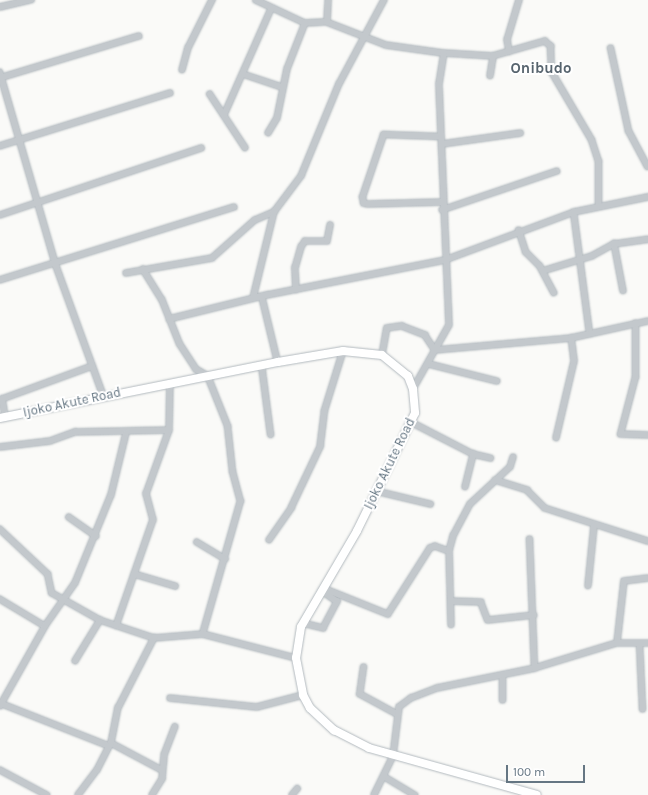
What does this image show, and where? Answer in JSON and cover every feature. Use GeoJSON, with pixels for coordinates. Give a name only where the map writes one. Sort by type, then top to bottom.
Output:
{"type":"FeatureCollection","features":[{"type":"Feature","properties":{"kind":"main road","name":"Ijoko Akute Road"},"geometry":{"type":"LineString","coordinates":[[3,417],[262,365],[343,351],[382,355],[400,368],[413,389],[413,423],[303,623],[296,658],[303,695],[320,720],[334,730],[393,756],[537,795]]}},
{"type":"Feature","properties":{"kind":"street"},"geometry":{"type":"LineString","coordinates":[[0,7],[31,0]]}},
{"type":"Feature","properties":{"kind":"street"},"geometry":{"type":"LineString","coordinates":[[182,70],[188,48],[212,0]]}},
{"type":"Feature","properties":{"kind":"street"},"geometry":{"type":"LineString","coordinates":[[258,0],[271,9],[305,23],[327,22],[386,45],[444,53],[493,56],[545,41],[551,46],[552,72],[592,140],[599,161],[599,206]]}},
{"type":"Feature","properties":{"kind":"street"},"geometry":{"type":"LineString","coordinates":[[327,22],[328,0]]}},
{"type":"Feature","properties":{"kind":"street"},"geometry":{"type":"LineString","coordinates":[[253,298],[274,212],[301,176],[339,84],[384,0]]}},
{"type":"Feature","properties":{"kind":"street"},"geometry":{"type":"LineString","coordinates":[[509,52],[507,40],[519,0]]}},
{"type":"Feature","properties":{"kind":"street"},"geometry":{"type":"LineString","coordinates":[[224,115],[271,9]]}},
{"type":"Feature","properties":{"kind":"street"},"geometry":{"type":"LineString","coordinates":[[268,133],[277,118],[282,87],[305,23]]}},
{"type":"Feature","properties":{"kind":"street"},"geometry":{"type":"LineString","coordinates":[[104,397],[56,265],[18,140],[1,76],[139,36]]}},
{"type":"Feature","properties":{"kind":"street"},"geometry":{"type":"LineString","coordinates":[[611,48],[629,131],[648,166]]}},
{"type":"Feature","properties":{"kind":"street"},"geometry":{"type":"LineString","coordinates":[[413,389],[429,364],[449,325],[444,260],[442,144],[439,84],[444,53]]}},
{"type":"Feature","properties":{"kind":"street"},"geometry":{"type":"LineString","coordinates":[[490,76],[493,56]]}},
{"type":"Feature","properties":{"kind":"street"},"geometry":{"type":"LineString","coordinates":[[243,74],[282,87]]}},
{"type":"Feature","properties":{"kind":"street"},"geometry":{"type":"LineString","coordinates":[[0,146],[170,92]]}},
{"type":"Feature","properties":{"kind":"street"},"geometry":{"type":"LineString","coordinates":[[210,94],[245,147]]}},
{"type":"Feature","properties":{"kind":"street"},"geometry":{"type":"LineString","coordinates":[[442,144],[520,133]]}},
{"type":"Feature","properties":{"kind":"street"},"geometry":{"type":"LineString","coordinates":[[441,137],[384,135],[363,197],[368,204],[442,202]]}},
{"type":"Feature","properties":{"kind":"street"},"geometry":{"type":"LineString","coordinates":[[0,215],[201,148]]}},
{"type":"Feature","properties":{"kind":"street"},"geometry":{"type":"LineString","coordinates":[[442,210],[557,171]]}},
{"type":"Feature","properties":{"kind":"street"},"geometry":{"type":"LineString","coordinates":[[169,319],[262,296],[444,260],[519,230],[574,212],[648,197]]}},
{"type":"Feature","properties":{"kind":"street"},"geometry":{"type":"LineString","coordinates":[[0,280],[56,265],[234,207]]}},
{"type":"Feature","properties":{"kind":"street"},"geometry":{"type":"LineString","coordinates":[[126,273],[212,258],[260,217],[274,212]]}},
{"type":"Feature","properties":{"kind":"street"},"geometry":{"type":"LineString","coordinates":[[574,212],[579,260],[590,334]]}},
{"type":"Feature","properties":{"kind":"street"},"geometry":{"type":"LineString","coordinates":[[296,290],[295,268],[301,247],[305,241],[327,241],[330,225]]}},
{"type":"Feature","properties":{"kind":"street"},"geometry":{"type":"LineString","coordinates":[[519,230],[526,252],[543,271],[554,292]]}},
{"type":"Feature","properties":{"kind":"street"},"geometry":{"type":"LineString","coordinates":[[543,271],[579,260],[614,244],[648,239]]}},
{"type":"Feature","properties":{"kind":"street"},"geometry":{"type":"LineString","coordinates":[[614,244],[623,291]]}},
{"type":"Feature","properties":{"kind":"street"},"geometry":{"type":"LineString","coordinates":[[143,269],[162,299],[169,319],[196,369],[208,376],[228,426],[233,472],[241,502],[203,634]]}},
{"type":"Feature","properties":{"kind":"street"},"geometry":{"type":"LineString","coordinates":[[262,296],[278,362]]}},
{"type":"Feature","properties":{"kind":"street"},"geometry":{"type":"LineString","coordinates":[[435,350],[571,338],[648,321]]}},
{"type":"Feature","properties":{"kind":"street"},"geometry":{"type":"LineString","coordinates":[[636,323],[636,377],[621,434],[648,435]]}},
{"type":"Feature","properties":{"kind":"street"},"geometry":{"type":"LineString","coordinates":[[382,355],[387,328],[402,326],[425,335],[435,350]]}},
{"type":"Feature","properties":{"kind":"street"},"geometry":{"type":"LineString","coordinates":[[556,438],[574,361],[571,338]]}},
{"type":"Feature","properties":{"kind":"street"},"geometry":{"type":"LineString","coordinates":[[269,540],[291,508],[320,447],[324,412],[343,351]]}},
{"type":"Feature","properties":{"kind":"street"},"geometry":{"type":"LineString","coordinates":[[429,364],[498,381]]}},
{"type":"Feature","properties":{"kind":"street"},"geometry":{"type":"LineString","coordinates":[[262,365],[271,434]]}},
{"type":"Feature","properties":{"kind":"street"},"geometry":{"type":"LineString","coordinates":[[3,417],[1,399],[92,366]]}},
{"type":"Feature","properties":{"kind":"street"},"geometry":{"type":"LineString","coordinates":[[116,626],[153,520],[146,494],[169,430],[170,384]]}},
{"type":"Feature","properties":{"kind":"street"},"geometry":{"type":"LineString","coordinates":[[413,423],[473,454],[491,458]]}},
{"type":"Feature","properties":{"kind":"street"},"geometry":{"type":"LineString","coordinates":[[0,447],[50,441],[75,432],[126,433],[169,430]]}},
{"type":"Feature","properties":{"kind":"street"},"geometry":{"type":"LineString","coordinates":[[126,433],[111,495],[96,536],[66,600],[45,626],[0,704],[110,744],[162,770]]}},
{"type":"Feature","properties":{"kind":"street"},"geometry":{"type":"LineString","coordinates":[[465,487],[473,454]]}},
{"type":"Feature","properties":{"kind":"street"},"geometry":{"type":"LineString","coordinates":[[451,626],[449,551],[460,520],[495,480],[510,468],[513,457]]}},
{"type":"Feature","properties":{"kind":"street"},"geometry":{"type":"LineString","coordinates":[[495,480],[527,490],[545,508],[594,526],[648,541]]}},
{"type":"Feature","properties":{"kind":"street"},"geometry":{"type":"LineString","coordinates":[[376,491],[430,504]]}},
{"type":"Feature","properties":{"kind":"street"},"geometry":{"type":"LineString","coordinates":[[69,517],[96,536]]}},
{"type":"Feature","properties":{"kind":"street"},"geometry":{"type":"LineString","coordinates":[[588,586],[594,526]]}},
{"type":"Feature","properties":{"kind":"street"},"geometry":{"type":"LineString","coordinates":[[0,529],[48,574],[52,593],[100,620],[154,638],[203,634],[296,658]]}},
{"type":"Feature","properties":{"kind":"street"},"geometry":{"type":"LineString","coordinates":[[530,539],[534,614],[534,668]]}},
{"type":"Feature","properties":{"kind":"street"},"geometry":{"type":"LineString","coordinates":[[198,542],[224,559]]}},
{"type":"Feature","properties":{"kind":"street"},"geometry":{"type":"LineString","coordinates":[[322,590],[388,614],[430,548],[435,546],[449,551]]}},
{"type":"Feature","properties":{"kind":"street"},"geometry":{"type":"LineString","coordinates":[[134,574],[175,586]]}},
{"type":"Feature","properties":{"kind":"street"},"geometry":{"type":"LineString","coordinates":[[618,643],[624,581],[648,578]]}},
{"type":"Feature","properties":{"kind":"street"},"geometry":{"type":"LineString","coordinates":[[303,623],[323,628],[337,602],[322,590]]}},
{"type":"Feature","properties":{"kind":"street"},"geometry":{"type":"LineString","coordinates":[[0,599],[45,626]]}},
{"type":"Feature","properties":{"kind":"street"},"geometry":{"type":"LineString","coordinates":[[451,601],[481,602],[488,620],[534,614]]}},
{"type":"Feature","properties":{"kind":"street"},"geometry":{"type":"LineString","coordinates":[[75,661],[100,620]]}},
{"type":"Feature","properties":{"kind":"street"},"geometry":{"type":"LineString","coordinates":[[78,795],[97,770],[110,744],[118,708],[154,638]]}},
{"type":"Feature","properties":{"kind":"street"},"geometry":{"type":"LineString","coordinates":[[374,795],[385,777],[393,756],[397,714],[405,702],[437,688],[503,676],[618,643],[648,643]]}},
{"type":"Feature","properties":{"kind":"street"},"geometry":{"type":"LineString","coordinates":[[640,643],[643,709]]}},
{"type":"Feature","properties":{"kind":"street"},"geometry":{"type":"LineString","coordinates":[[364,667],[360,694],[397,714]]}},
{"type":"Feature","properties":{"kind":"street"},"geometry":{"type":"LineString","coordinates":[[503,676],[503,700]]}},
{"type":"Feature","properties":{"kind":"street"},"geometry":{"type":"LineString","coordinates":[[170,698],[257,707],[303,695]]}},
{"type":"Feature","properties":{"kind":"street"},"geometry":{"type":"LineString","coordinates":[[152,795],[162,779],[162,770],[175,727]]}},
{"type":"Feature","properties":{"kind":"street"},"geometry":{"type":"LineString","coordinates":[[0,770],[47,795]]}},
{"type":"Feature","properties":{"kind":"street"},"geometry":{"type":"LineString","coordinates":[[385,777],[415,795]]}},
{"type":"Feature","properties":{"kind":"street"},"geometry":{"type":"LineString","coordinates":[[292,795],[297,789]]}},
{"type":"Feature","properties":{"kind":"district","name":"Onibudo"},"geometry":{"type":"Point","coordinates":[541,69]}}]}
